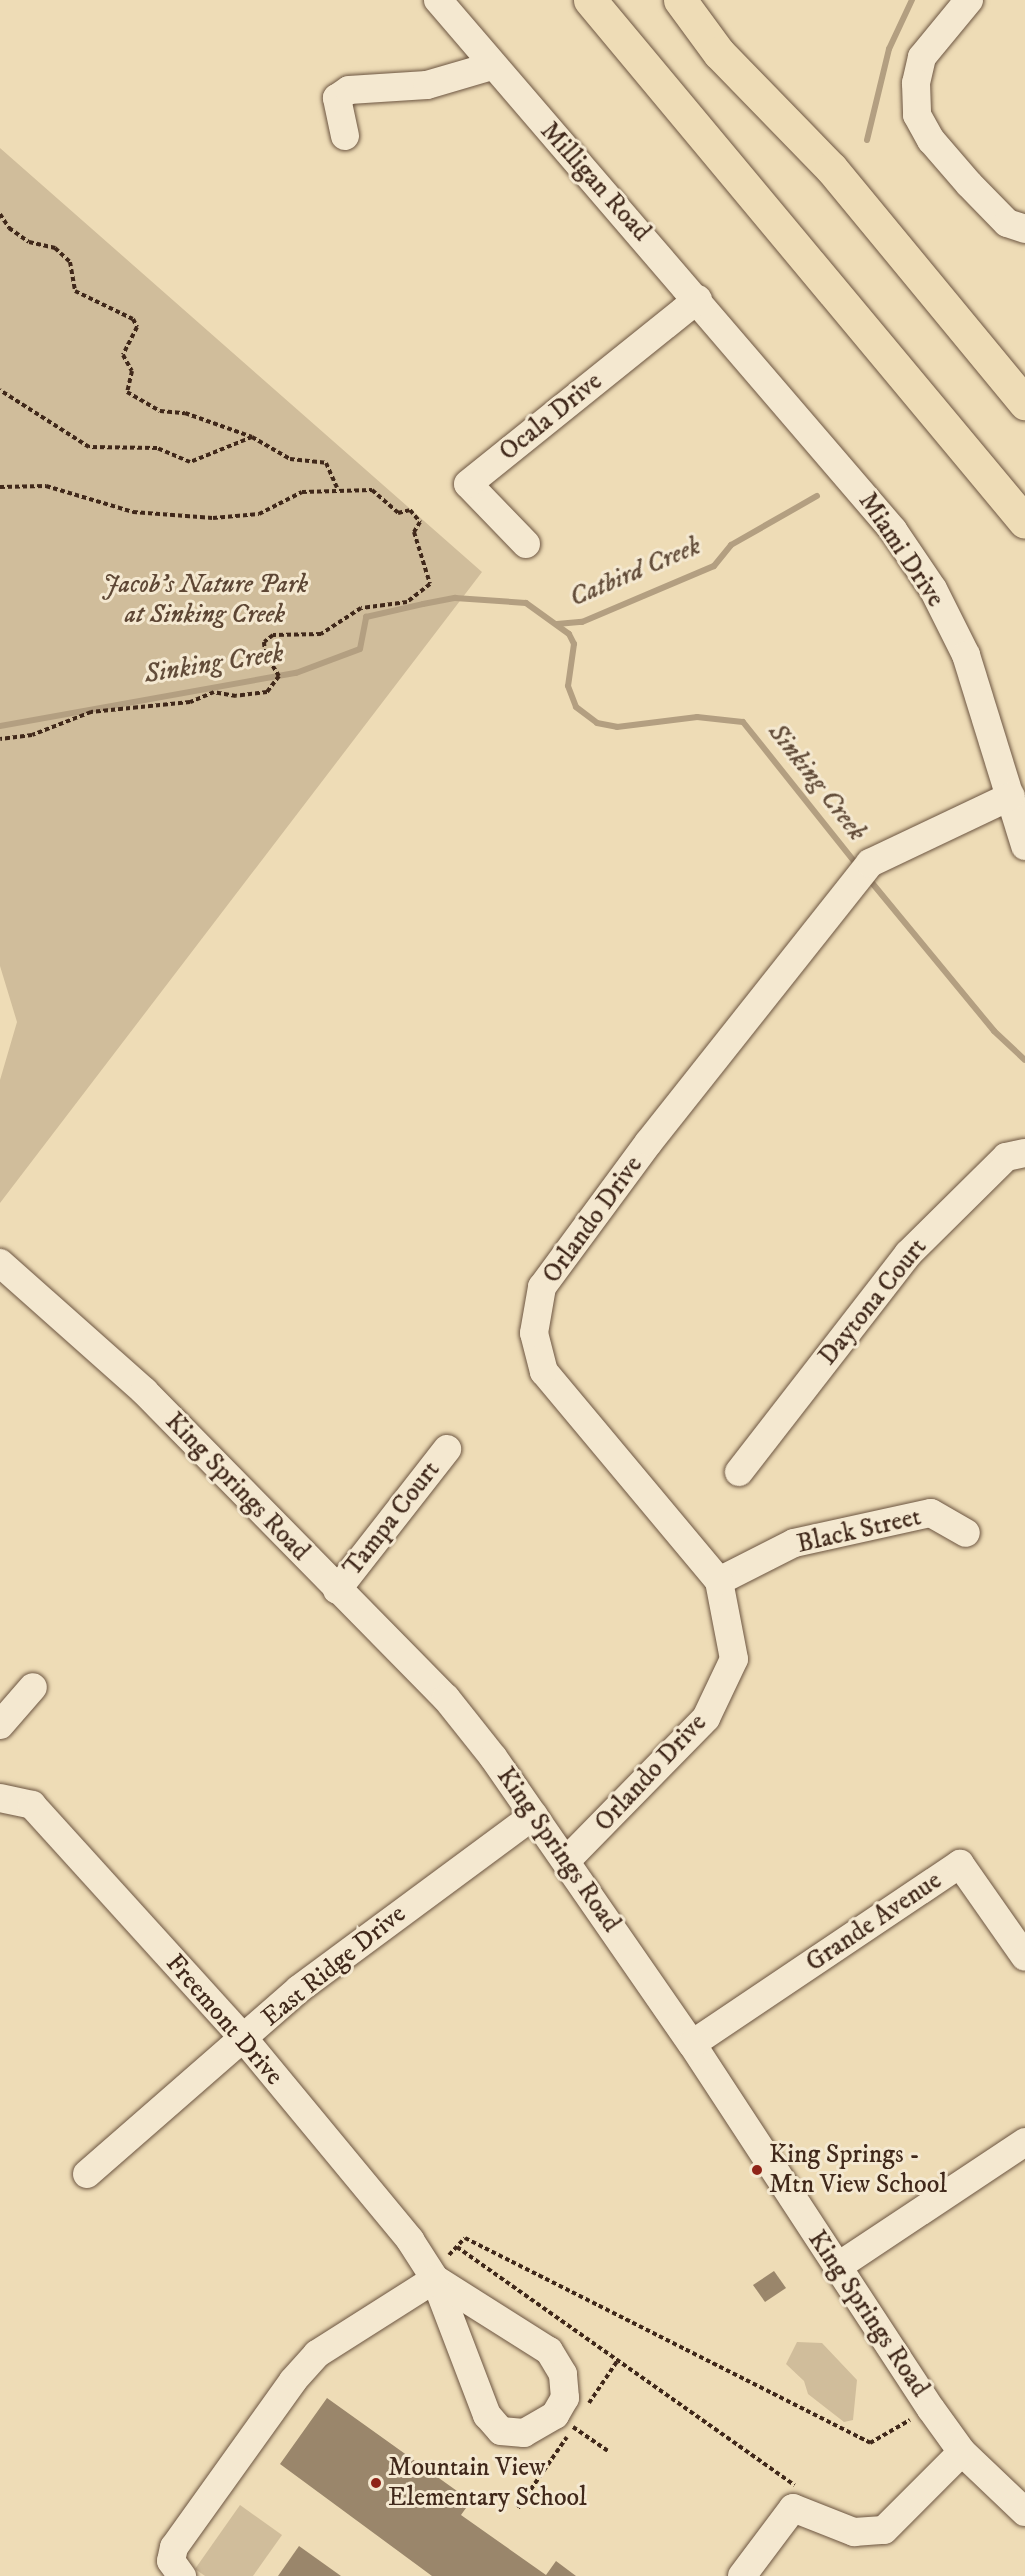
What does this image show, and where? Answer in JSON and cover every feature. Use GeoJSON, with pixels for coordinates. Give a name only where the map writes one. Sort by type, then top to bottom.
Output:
{"type":"FeatureCollection","features":[{"type":"Feature","properties":{"kind":"highway"},"geometry":{"type":"LineString","coordinates":[[590,0],[1025,522]]}},
{"type":"Feature","properties":{"kind":"highway"},"geometry":{"type":"LineString","coordinates":[[680,0],[719,53],[831,168],[1025,403]]}},
{"type":"Feature","properties":{"kind":"street"},"geometry":{"type":"LineString","coordinates":[[345,136],[337,98],[349,90],[427,86],[492,66],[438,0]]}},
{"type":"Feature","properties":{"kind":"street"},"geometry":{"type":"LineString","coordinates":[[969,0],[922,57],[915,83],[918,115],[931,140],[969,184],[1007,223],[1025,229]]}},
{"type":"Feature","properties":{"kind":"street","name":"Milligan Road"},"geometry":{"type":"LineString","coordinates":[[492,66],[698,299]]}},
{"type":"Feature","properties":{"kind":"street","name":"Ocala Drive"},"geometry":{"type":"LineString","coordinates":[[526,544],[468,484],[698,299]]}},
{"type":"Feature","properties":{"kind":"street","name":"Miami Drive"},"geometry":{"type":"LineString","coordinates":[[698,299],[893,530],[933,589],[966,655],[1025,846]]}},
{"type":"Feature","properties":{"kind":"street","name":"Orlando Drive"},"geometry":{"type":"LineString","coordinates":[[566,1861],[706,1718],[734,1659],[719,1581],[544,1372],[534,1333],[542,1287],[870,863],[1011,796]]}},
{"type":"Feature","properties":{"kind":"street","name":"Daytona Court"},"geometry":{"type":"LineString","coordinates":[[739,1472],[908,1254],[1005,1157],[1025,1153]]}},
{"type":"Feature","properties":{"kind":"street","name":"King Springs Road"},"geometry":{"type":"LineString","coordinates":[[0,1263],[144,1391],[337,1590],[446,1698],[534,1815],[692,2044],[931,2409],[962,2452],[1025,2512]]}},
{"type":"Feature","properties":{"kind":"street","name":"Tampa Court"},"geometry":{"type":"LineString","coordinates":[[337,1590],[447,1449]]}},
{"type":"Feature","properties":{"kind":"street","name":"Black Street"},"geometry":{"type":"LineString","coordinates":[[719,1581],[794,1543],[931,1513],[966,1533]]}},
{"type":"Feature","properties":{"kind":"street"},"geometry":{"type":"LineString","coordinates":[[0,1725],[33,1687]]}},
{"type":"Feature","properties":{"kind":"street","name":"Freemont Drive"},"geometry":{"type":"LineString","coordinates":[[0,1798],[32,1805],[244,2039],[410,2240],[433,2276]]}},
{"type":"Feature","properties":{"kind":"street","name":"East Ridge Drive"},"geometry":{"type":"LineString","coordinates":[[87,2174],[354,1946],[534,1815]]}},
{"type":"Feature","properties":{"kind":"street","name":"Grande Avenue"},"geometry":{"type":"LineString","coordinates":[[692,2044],[960,1864],[1025,1958]]}},
{"type":"Feature","properties":{"kind":"street"},"geometry":{"type":"LineString","coordinates":[[837,2267],[1025,2142]]}},
{"type":"Feature","properties":{"kind":"street"},"geometry":{"type":"LineString","coordinates":[[433,2276],[549,2351],[563,2374],[565,2398],[555,2415],[524,2433],[501,2431],[487,2415],[433,2276]]}},
{"type":"Feature","properties":{"kind":"street"},"geometry":{"type":"LineString","coordinates":[[182,2576],[171,2561],[174,2547],[292,2381],[317,2354],[433,2276]]}},
{"type":"Feature","properties":{"kind":"street"},"geometry":{"type":"LineString","coordinates":[[742,2576],[793,2508],[854,2532],[884,2530],[962,2452]]}},
{"type":"Feature","properties":{"kind":"path"},"geometry":{"type":"LineString","coordinates":[[0,214],[9,228],[29,242],[55,248],[70,262],[75,291],[133,319],[137,327],[123,356],[132,371],[127,392],[160,411],[185,412],[252,437],[290,459],[326,462],[337,488]]}},
{"type":"Feature","properties":{"kind":"path"},"geometry":{"type":"LineString","coordinates":[[0,390],[88,447],[157,448],[190,462],[252,437]]}},
{"type":"Feature","properties":{"kind":"path"},"geometry":{"type":"LineString","coordinates":[[0,487],[46,486],[133,512],[213,518],[259,514],[302,492],[337,488],[372,490],[398,513],[410,510],[420,522],[414,532],[430,584],[420,595],[389,606],[361,608],[321,634],[273,635],[264,642],[266,653],[279,676],[267,692],[236,696],[214,692],[190,702],[91,712],[32,735],[0,739]]}},
{"type":"Feature","properties":{"kind":"path"},"geometry":{"type":"LineString","coordinates":[[433,2276],[465,2238],[870,2443],[931,2409]]}},
{"type":"Feature","properties":{"kind":"path"},"geometry":{"type":"LineString","coordinates":[[457,2247],[804,2491],[793,2508]]}},
{"type":"Feature","properties":{"kind":"path"},"geometry":{"type":"LineString","coordinates":[[555,2415],[608,2451]]}},
{"type":"Feature","properties":{"kind":"green space","name":"Jacob's Nature Park at Sinking Creek"},"geometry":{"type":"Polygon","coordinates":[[[0,148],[482,572],[0,1203],[0,1080],[17,1022],[0,966],[0,148]]]}},
{"type":"Feature","properties":{"kind":"green space"},"geometry":{"type":"Polygon","coordinates":[[[797,2342],[822,2343],[857,2380],[853,2420],[844,2422],[808,2394],[804,2381],[786,2364],[797,2342]]]}},
{"type":"Feature","properties":{"kind":"green space"},"geometry":{"type":"Polygon","coordinates":[[[240,2505],[282,2535],[253,2576],[205,2576],[195,2569],[240,2505]]]}},
{"type":"Feature","properties":{"kind":"building"},"geometry":{"type":"Polygon","coordinates":[[[774,2271],[786,2288],[765,2302],[753,2285],[774,2271]]]}},
{"type":"Feature","properties":{"kind":"building","name":"Mountain View Elementary School"},"geometry":{"type":"Polygon","coordinates":[[[327,2398],[471,2501],[461,2515],[546,2575],[556,2561],[576,2576],[432,2576],[280,2464],[327,2398]]]}},
{"type":"Feature","properties":{"kind":"building"},"geometry":{"type":"Polygon","coordinates":[[[299,2546],[341,2576],[278,2576],[299,2546]]]}},
{"type":"Feature","properties":{"kind":"waterway","name":"Catbird Creek"},"geometry":{"type":"LineString","coordinates":[[867,140],[889,49],[912,0]]}},
{"type":"Feature","properties":{"kind":"waterway","name":"Catbird Creek"},"geometry":{"type":"LineString","coordinates":[[557,624],[582,622],[714,566],[731,545],[817,496]]}},
{"type":"Feature","properties":{"kind":"waterway","name":"Sinking Creek"},"geometry":{"type":"LineString","coordinates":[[0,726],[296,673],[360,649],[366,617],[455,598],[526,603],[569,634],[574,644],[568,686],[576,707],[597,723],[617,727],[697,717],[743,722],[858,866]]}},
{"type":"Feature","properties":{"kind":"waterway","name":"Sinking Creek"},"geometry":{"type":"LineString","coordinates":[[868,878],[994,1031],[1025,1060]]}},
{"type":"Feature","properties":{"kind":"place","name":"King Springs - Mtn View School"},"geometry":{"type":"Point","coordinates":[757,2170]}},
{"type":"Feature","properties":{"kind":"place","name":"Mountain View Elementary School"},"geometry":{"type":"Point","coordinates":[376,2483]}}]}
